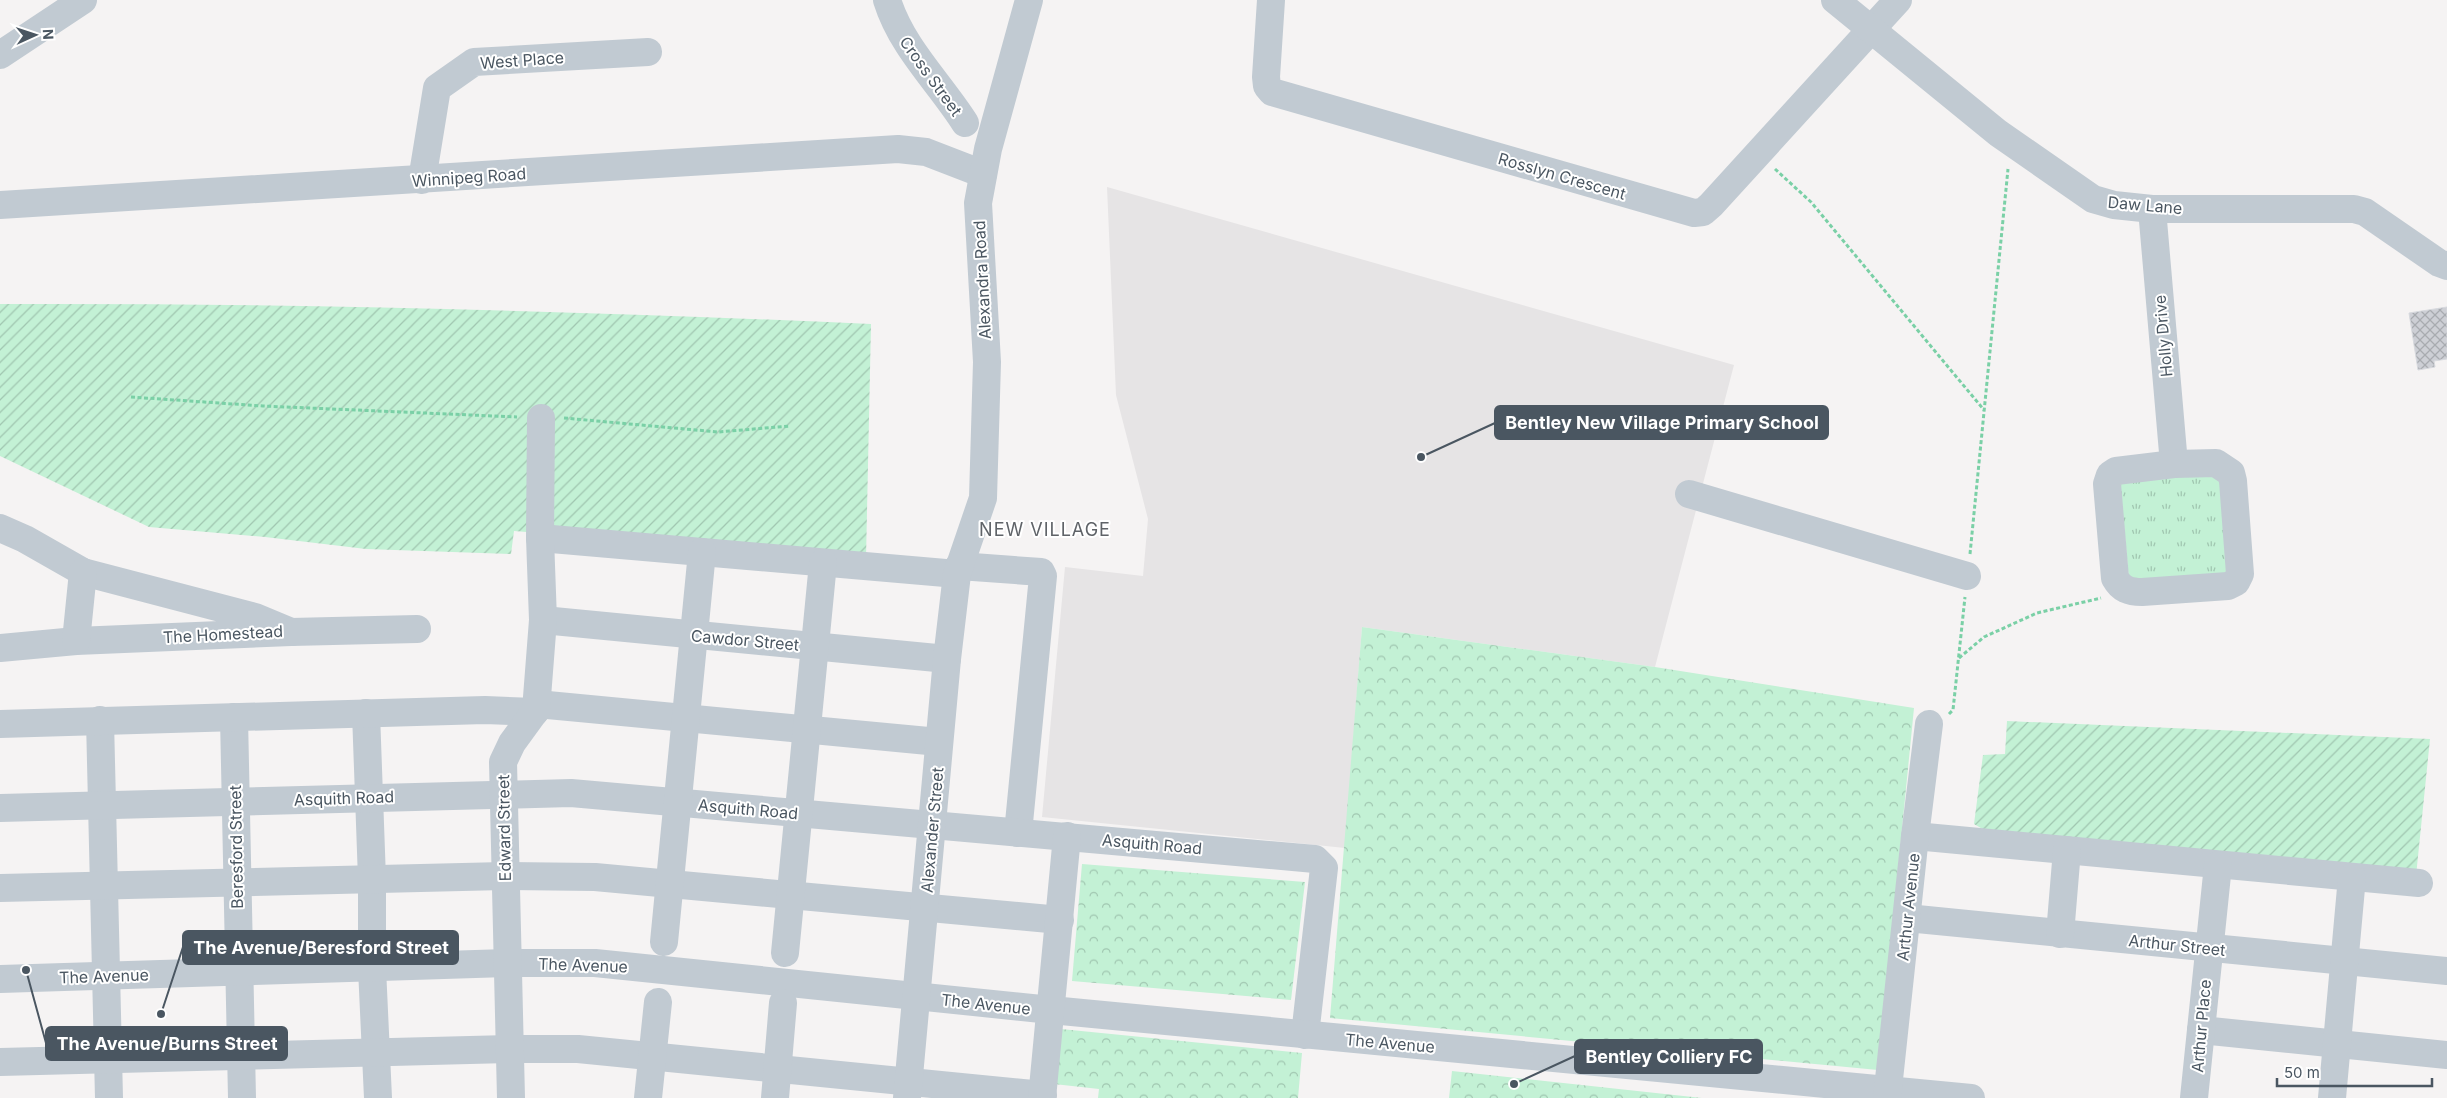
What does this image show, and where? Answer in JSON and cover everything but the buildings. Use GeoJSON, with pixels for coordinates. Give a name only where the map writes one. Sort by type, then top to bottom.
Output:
{"type":"FeatureCollection","features":[{"type":"Feature","properties":{"kind":"street"},"geometry":{"type":"LineString","coordinates":[[0,55],[50,9],[83,0]]}},
{"type":"Feature","properties":{"kind":"street","name":"Cross Street"},"geometry":{"type":"LineString","coordinates":[[887,0],[901,35],[947,95],[965,123]]}},
{"type":"Feature","properties":{"kind":"street","name":"Alexandra Road"},"geometry":{"type":"LineString","coordinates":[[959,567],[980,512],[983,498],[987,362],[978,203],[995,123],[1029,0]]}},
{"type":"Feature","properties":{"kind":"street","name":"Rosslyn Crescent"},"geometry":{"type":"LineString","coordinates":[[1271,0],[1266,77],[1272,92],[1694,214],[1702,212],[1712,205],[1898,0]]}},
{"type":"Feature","properties":{"kind":"street","name":"Daw Lane"},"geometry":{"type":"LineString","coordinates":[[1835,0],[2010,141],[2093,198],[2114,205],[2152,209],[2354,209],[2365,212],[2439,264],[2447,266]]}},
{"type":"Feature","properties":{"kind":"street","name":"West Place"},"geometry":{"type":"LineString","coordinates":[[422,180],[437,88],[474,62],[648,52]]}},
{"type":"Feature","properties":{"kind":"street"},"geometry":{"type":"LineString","coordinates":[[936,156],[942,143],[965,123],[976,120],[995,123]]}},
{"type":"Feature","properties":{"kind":"street","name":"Winnipeg Road"},"geometry":{"type":"LineString","coordinates":[[0,205],[898,150],[926,152],[983,174]]}},
{"type":"Feature","properties":{"kind":"street","name":"Holly Drive"},"geometry":{"type":"LineString","coordinates":[[2152,209],[2174,464]]}},
{"type":"Feature","properties":{"kind":"street"},"geometry":{"type":"LineString","coordinates":[[536,708],[543,620],[540,538],[541,418]]}},
{"type":"Feature","properties":{"kind":"street"},"geometry":{"type":"LineString","coordinates":[[2216,463],[2231,473],[2234,481],[2240,574],[2236,582],[2228,586],[2130,592],[2119,586],[2115,578],[2107,484],[2110,475],[2116,471],[2174,464],[2216,463]]}},
{"type":"Feature","properties":{"kind":"street"},"geometry":{"type":"LineString","coordinates":[[1689,494],[1967,576]]}},
{"type":"Feature","properties":{"kind":"street","name":"The Homestead"},"geometry":{"type":"LineString","coordinates":[[0,528],[25,539],[83,572],[255,617],[291,632]]}},
{"type":"Feature","properties":{"kind":"street"},"geometry":{"type":"LineString","coordinates":[[540,538],[823,563],[959,567],[1041,572],[1043,576],[1018,833]]}},
{"type":"Feature","properties":{"kind":"street"},"geometry":{"type":"LineString","coordinates":[[664,942],[702,552]]}},
{"type":"Feature","properties":{"kind":"street"},"geometry":{"type":"LineString","coordinates":[[785,953],[823,563]]}},
{"type":"Feature","properties":{"kind":"street","name":"Alexander Street"},"geometry":{"type":"LineString","coordinates":[[907,1090],[918,997],[947,659],[959,567]]}},
{"type":"Feature","properties":{"kind":"street"},"geometry":{"type":"LineString","coordinates":[[76,641],[83,572]]}},
{"type":"Feature","properties":{"kind":"street","name":"Cawdor Street"},"geometry":{"type":"LineString","coordinates":[[543,620],[947,659]]}},
{"type":"Feature","properties":{"kind":"street"},"geometry":{"type":"LineString","coordinates":[[291,632],[417,629]]}},
{"type":"Feature","properties":{"kind":"street","name":"The Homestead"},"geometry":{"type":"LineString","coordinates":[[0,648],[76,641],[291,632]]}},
{"type":"Feature","properties":{"kind":"street"},"geometry":{"type":"LineString","coordinates":[[0,724],[536,708],[686,717],[940,742]]}},
{"type":"Feature","properties":{"kind":"street","name":"Edward Street"},"geometry":{"type":"LineString","coordinates":[[510,1098],[503,762],[512,743],[536,708]]}},
{"type":"Feature","properties":{"kind":"street"},"geometry":{"type":"LineString","coordinates":[[366,713],[372,880],[372,968],[378,1098]]}},
{"type":"Feature","properties":{"kind":"street","name":"Beresford Street"},"geometry":{"type":"LineString","coordinates":[[234,717],[242,1098]]}},
{"type":"Feature","properties":{"kind":"street"},"geometry":{"type":"LineString","coordinates":[[100,720],[109,1098]]}},
{"type":"Feature","properties":{"kind":"street","name":"Arthur Avenue"},"geometry":{"type":"LineString","coordinates":[[1887,1094],[1928,730]]}},
{"type":"Feature","properties":{"kind":"street","name":"Asquith Road"},"geometry":{"type":"LineString","coordinates":[[0,808],[571,793],[1315,859],[1324,868],[1305,1034]]}},
{"type":"Feature","properties":{"kind":"street"},"geometry":{"type":"LineString","coordinates":[[0,1062],[509,1049],[578,1049],[776,1070],[907,1090],[1042,1096],[1067,836]]}},
{"type":"Feature","properties":{"kind":"street"},"geometry":{"type":"LineString","coordinates":[[1915,836],[2419,883]]}},
{"type":"Feature","properties":{"kind":"street"},"geometry":{"type":"LineString","coordinates":[[2060,934],[2067,850]]}},
{"type":"Feature","properties":{"kind":"street","name":"Arthur Place"},"geometry":{"type":"LineString","coordinates":[[2194,1098],[2218,865]]}},
{"type":"Feature","properties":{"kind":"street"},"geometry":{"type":"LineString","coordinates":[[0,888],[237,884],[504,876],[595,877],[1060,920]]}},
{"type":"Feature","properties":{"kind":"street"},"geometry":{"type":"LineString","coordinates":[[2332,1098],[2352,877]]}},
{"type":"Feature","properties":{"kind":"street","name":"Arthur Street"},"geometry":{"type":"LineString","coordinates":[[1907,918],[2447,971]]}},
{"type":"Feature","properties":{"kind":"street","name":"The Avenue"},"geometry":{"type":"LineString","coordinates":[[0,979],[595,963],[1887,1094],[1971,1098]]}},
{"type":"Feature","properties":{"kind":"street"},"geometry":{"type":"LineString","coordinates":[[648,1098],[658,1002]]}},
{"type":"Feature","properties":{"kind":"street"},"geometry":{"type":"LineString","coordinates":[[775,1098],[783,1003]]}},
{"type":"Feature","properties":{"kind":"street"},"geometry":{"type":"LineString","coordinates":[[2201,1030],[2447,1055]]}},
{"type":"Feature","properties":{"kind":"path"},"geometry":{"type":"LineString","coordinates":[[1928,730],[1953,710],[2010,141]]}},
{"type":"Feature","properties":{"kind":"path"},"geometry":{"type":"LineString","coordinates":[[1758,154],[1811,202],[1984,410]]}},
{"type":"Feature","properties":{"kind":"path"},"geometry":{"type":"LineString","coordinates":[[131,397],[263,406],[577,419],[718,432],[790,426]]}},
{"type":"Feature","properties":{"kind":"path"},"geometry":{"type":"LineString","coordinates":[[1959,658],[1984,637],[2037,613],[2114,594],[2119,586]]}},
{"type":"Feature","properties":{"kind":"shaded area"},"geometry":{"type":"Polygon","coordinates":[[[1107,187],[1734,365],[1655,667],[1362,627],[1345,848],[1042,817],[1065,567],[1143,576],[1148,519],[1116,395],[1107,187]]]}},
{"type":"Feature","properties":{"kind":"green space"},"geometry":{"type":"Polygon","coordinates":[[[0,304],[436,309],[871,324],[866,559],[514,531],[511,554],[366,549],[265,537],[149,527],[0,456],[0,304]]]}},
{"type":"Feature","properties":{"kind":"green space"},"geometry":{"type":"Polygon","coordinates":[[[2208,469],[2222,478],[2227,571],[2223,574],[2129,580],[2120,482],[2208,469]]]}},
{"type":"Feature","properties":{"kind":"green space"},"geometry":{"type":"Polygon","coordinates":[[[1362,627],[1655,667],[1914,708],[1878,1070],[1330,1018],[1362,627]]]}},
{"type":"Feature","properties":{"kind":"green space"},"geometry":{"type":"Polygon","coordinates":[[[2007,721],[2430,739],[2416,876],[1991,834],[1974,824],[1983,755],[2005,754],[2007,721]]]}},
{"type":"Feature","properties":{"kind":"green space"},"geometry":{"type":"Polygon","coordinates":[[[1082,864],[1305,882],[1291,1000],[1072,981],[1082,864]]]}},
{"type":"Feature","properties":{"kind":"green space"},"geometry":{"type":"Polygon","coordinates":[[[1061,1029],[1302,1053],[1298,1098],[1098,1098],[1099,1089],[1054,1084],[1061,1029]]]}},
{"type":"Feature","properties":{"kind":"green space"},"geometry":{"type":"Polygon","coordinates":[[[1452,1071],[1702,1098],[1449,1098],[1452,1071]]]}},
{"type":"Feature","properties":{"kind":"place","name":"Bentley New Village Primary School"},"geometry":{"type":"Point","coordinates":[1421,457]}},
{"type":"Feature","properties":{"kind":"place","name":"The Avenue/Burns Street"},"geometry":{"type":"Point","coordinates":[26,970]}},
{"type":"Feature","properties":{"kind":"place","name":"The Avenue/Beresford Street"},"geometry":{"type":"Point","coordinates":[161,1014]}},
{"type":"Feature","properties":{"kind":"place","name":"Bentley Colliery FC"},"geometry":{"type":"Point","coordinates":[1514,1084]}},
{"type":"Feature","properties":{"kind":"district","name":"NEW VILLAGE"},"geometry":{"type":"Point","coordinates":[1045,529]}}]}
